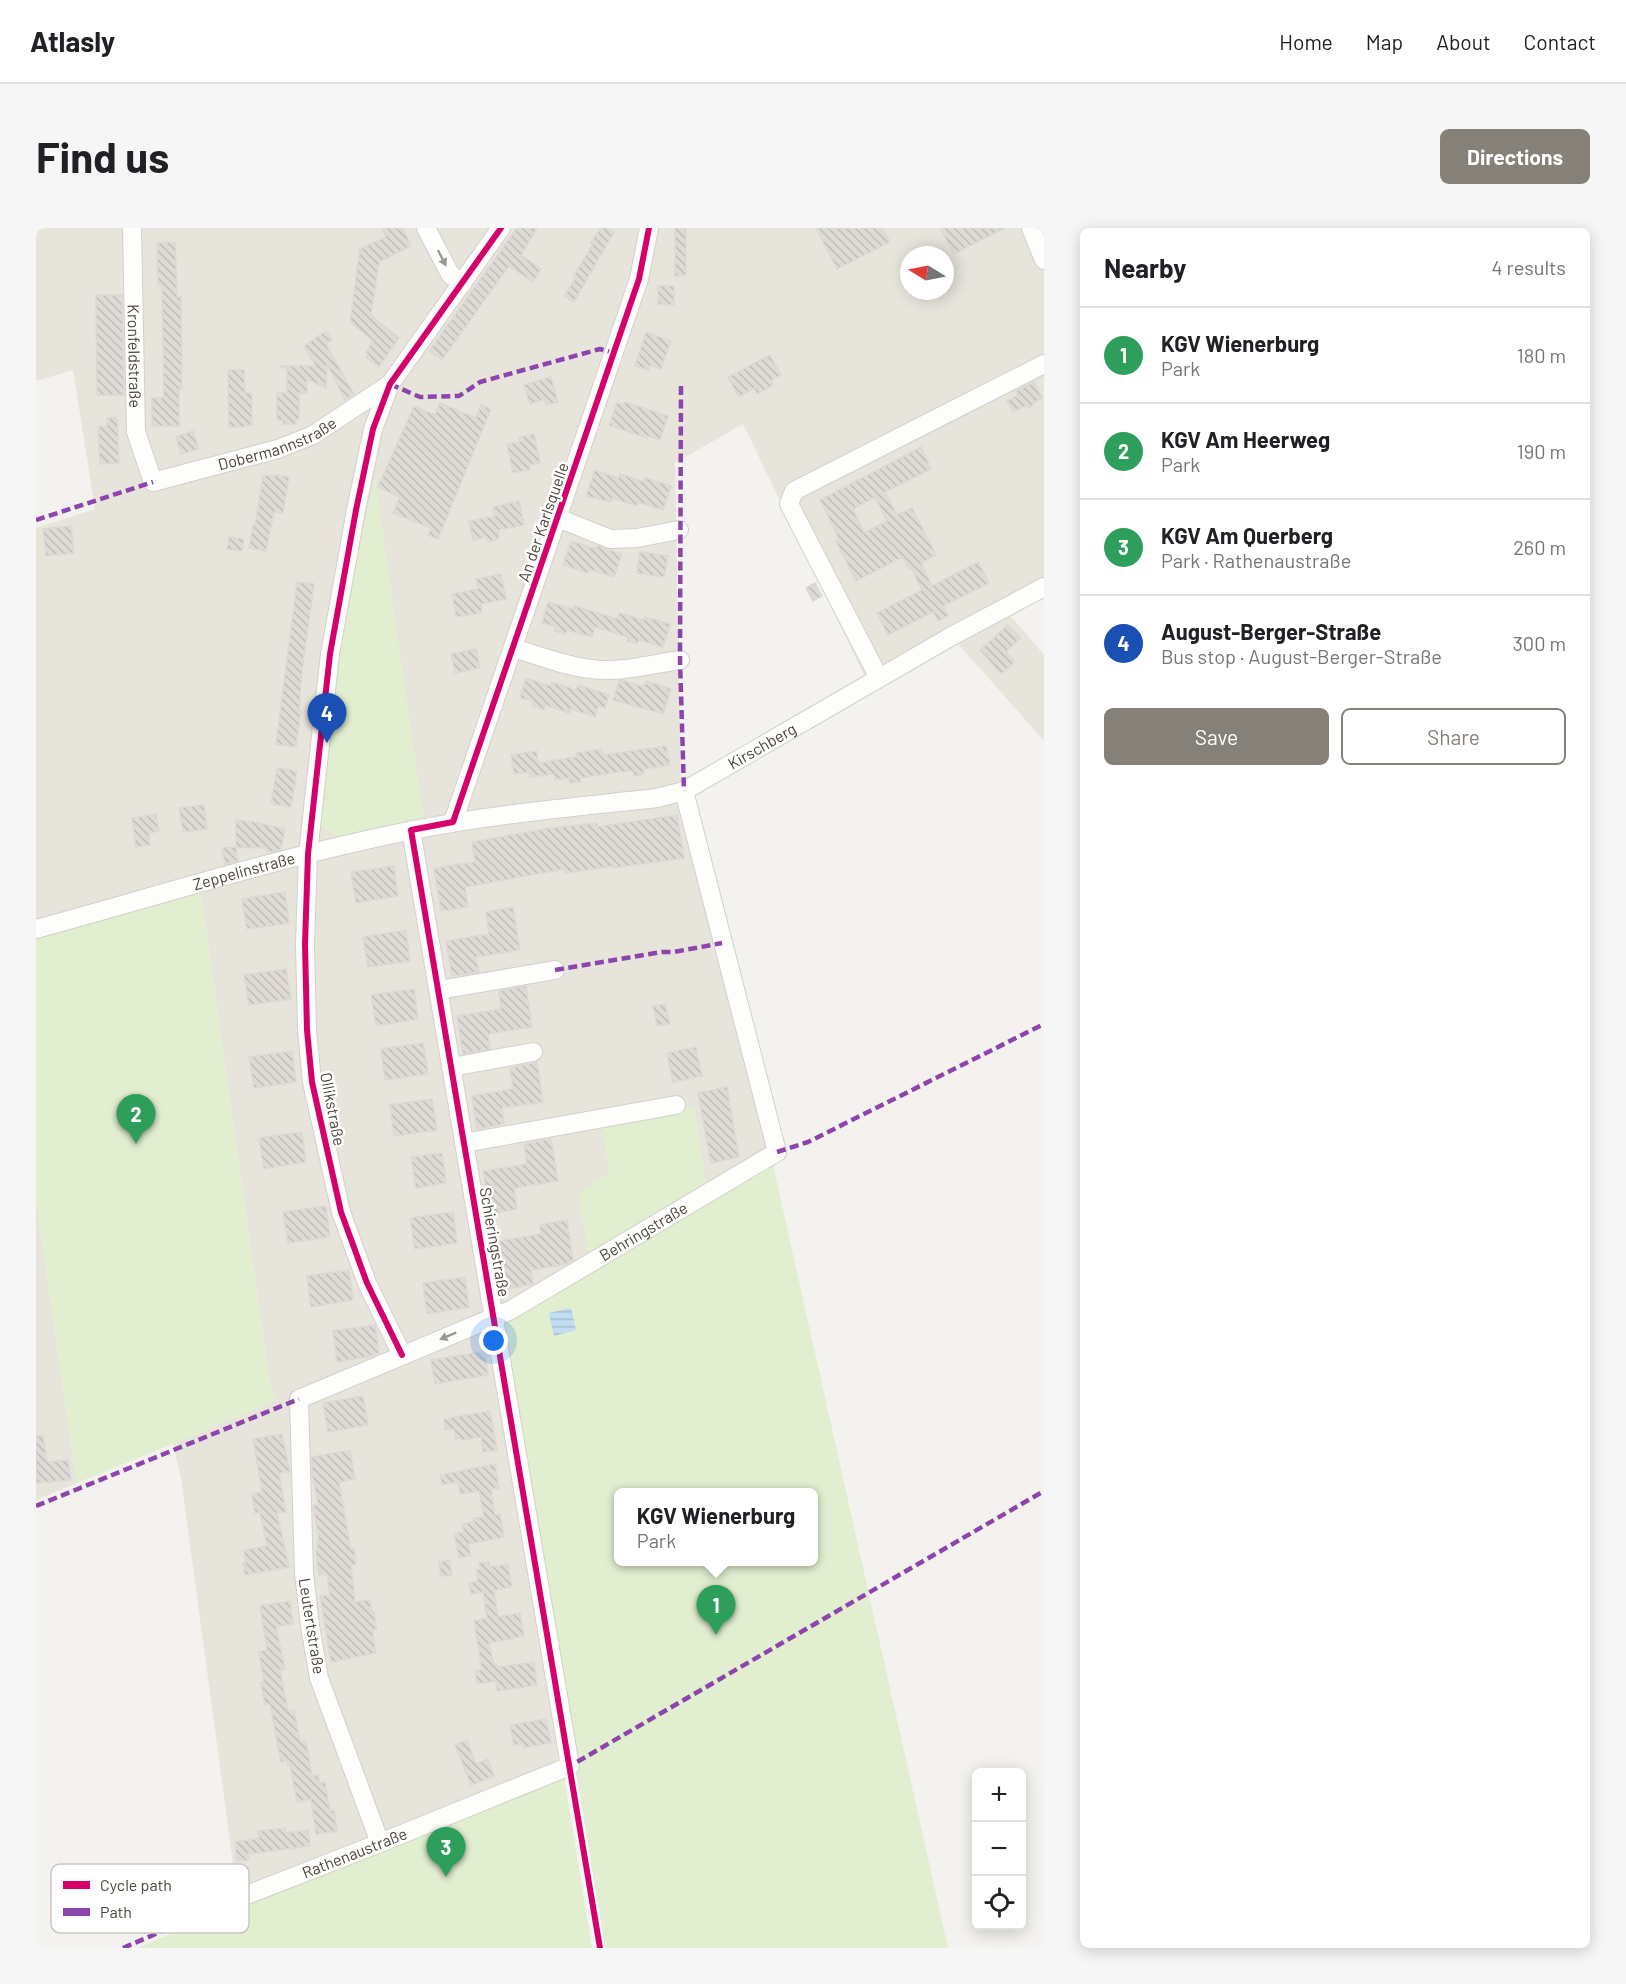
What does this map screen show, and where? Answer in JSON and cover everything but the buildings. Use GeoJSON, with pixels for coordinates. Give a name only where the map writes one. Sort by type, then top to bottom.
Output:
{"type":"FeatureCollection","features":[{"type":"Feature","properties":{"kind":"street","name":"Kronfeldstraße"},"geometry":{"type":"LineString","coordinates":[[132,228],[136,432],[153,482]]}},
{"type":"Feature","properties":{"kind":"street"},"geometry":{"type":"LineString","coordinates":[[426,228],[450,274],[462,284]]}},
{"type":"Feature","properties":{"kind":"street"},"geometry":{"type":"LineString","coordinates":[[390,384],[501,228]]}},
{"type":"Feature","properties":{"kind":"street","name":"An der Karlsquelle"},"geometry":{"type":"LineString","coordinates":[[453,822],[639,279],[649,228]]}},
{"type":"Feature","properties":{"kind":"street"},"geometry":{"type":"LineString","coordinates":[[1034,230],[1044,260]]}},
{"type":"Feature","properties":{"kind":"street"},"geometry":{"type":"LineString","coordinates":[[879,678],[789,504],[794,491],[1044,364]]}},
{"type":"Feature","properties":{"kind":"street","name":"Dobermannstraße"},"geometry":{"type":"LineString","coordinates":[[153,482],[278,449],[313,435],[390,384]]}},
{"type":"Feature","properties":{"kind":"street","name":"Ollikstraße"},"geometry":{"type":"LineString","coordinates":[[390,384],[373,429],[356,510],[329,665],[308,854],[305,944],[307,1030],[312,1082],[341,1212],[367,1283],[402,1355]]}},
{"type":"Feature","properties":{"kind":"street","name":"An der Karlsquelle"},"geometry":{"type":"LineString","coordinates":[[558,518],[610,539],[637,538],[679,530]]}},
{"type":"Feature","properties":{"kind":"street","name":"Kirschberg"},"geometry":{"type":"LineString","coordinates":[[453,822],[657,798],[684,791],[952,636],[1044,587]]}},
{"type":"Feature","properties":{"kind":"street"},"geometry":{"type":"LineString","coordinates":[[514,648],[561,663],[592,669],[620,669],[680,660]]}},
{"type":"Feature","properties":{"kind":"street","name":"Behringstraße"},"geometry":{"type":"LineString","coordinates":[[299,1399],[502,1314],[777,1152],[684,791]]}},
{"type":"Feature","properties":{"kind":"street","name":"Zeppelinstraße"},"geometry":{"type":"LineString","coordinates":[[36,929],[308,854],[453,822]]}},
{"type":"Feature","properties":{"kind":"street","name":"Schieringstraße"},"geometry":{"type":"LineString","coordinates":[[411,830],[464,1143],[502,1314],[570,1766]]}},
{"type":"Feature","properties":{"kind":"street"},"geometry":{"type":"LineString","coordinates":[[439,990],[555,970]]}},
{"type":"Feature","properties":{"kind":"street"},"geometry":{"type":"LineString","coordinates":[[452,1067],[533,1052]]}},
{"type":"Feature","properties":{"kind":"street"},"geometry":{"type":"LineString","coordinates":[[464,1143],[676,1105]]}},
{"type":"Feature","properties":{"kind":"street","name":"Leutertstraße"},"geometry":{"type":"LineString","coordinates":[[299,1399],[304,1572],[319,1678],[380,1843]]}},
{"type":"Feature","properties":{"kind":"street","name":"Rathenaustraße"},"geometry":{"type":"LineString","coordinates":[[249,1894],[570,1766]]}},
{"type":"Feature","properties":{"kind":"shaded area"},"geometry":{"type":"Polygon","coordinates":[[[36,228],[1044,228],[1044,594],[1009,614],[1044,655],[1044,741],[945,629],[864,675],[743,424],[675,463],[681,791],[772,1160],[708,1197],[609,1173],[591,1265],[562,1750],[553,1766],[249,1888],[249,1864],[233,1864],[181,1478],[173,1444],[276,1400],[270,1385],[201,894],[36,938],[36,528],[95,509],[73,370],[36,381],[36,228]]]}},
{"type":"Feature","properties":{"kind":"shaded area"},"geometry":{"type":"Polygon","coordinates":[[[36,1198],[77,1483],[36,1500],[36,1198]]]}},
{"type":"Feature","properties":{"kind":"green space"},"geometry":{"type":"Polygon","coordinates":[[[375,478],[424,819],[341,840],[321,825],[343,621],[375,478]]]}},
{"type":"Feature","properties":{"kind":"green space"},"geometry":{"type":"Polygon","coordinates":[[[201,894],[270,1385],[276,1400],[77,1483],[36,1198],[36,938],[201,894]]]}},
{"type":"Feature","properties":{"kind":"green space"},"geometry":{"type":"Polygon","coordinates":[[[694,1106],[708,1197],[772,1160],[948,1948],[605,1948],[502,1322],[591,1265],[578,1195],[609,1173],[602,1123],[694,1106]]]}},
{"type":"Feature","properties":{"kind":"green space"},"geometry":{"type":"Polygon","coordinates":[[[564,1777],[592,1948],[138,1948],[173,1933],[249,1933],[249,1901],[564,1777]]]}},
{"type":"Feature","properties":{"kind":"water"},"geometry":{"type":"Polygon","coordinates":[[[571,1308],[576,1330],[554,1336],[549,1313],[571,1308]]]}},
{"type":"Feature","properties":{"kind":"marked path"},"geometry":{"type":"LineString","coordinates":[[390,384],[420,397],[459,396],[480,382],[600,349],[614,353]]}},
{"type":"Feature","properties":{"kind":"marked path"},"geometry":{"type":"LineString","coordinates":[[681,386],[680,660],[684,791]]}},
{"type":"Feature","properties":{"kind":"marked path"},"geometry":{"type":"LineString","coordinates":[[36,520],[153,482]]}},
{"type":"Feature","properties":{"kind":"marked path"},"geometry":{"type":"LineString","coordinates":[[555,970],[722,943]]}},
{"type":"Feature","properties":{"kind":"marked path"},"geometry":{"type":"LineString","coordinates":[[777,1152],[808,1142],[1044,1024]]}},
{"type":"Feature","properties":{"kind":"marked path"},"geometry":{"type":"LineString","coordinates":[[36,1506],[299,1399]]}},
{"type":"Feature","properties":{"kind":"marked path"},"geometry":{"type":"LineString","coordinates":[[570,1771],[570,1766],[1044,1491]]}},
{"type":"Feature","properties":{"kind":"marked path"},"geometry":{"type":"LineString","coordinates":[[123,1948],[158,1933]]}},
{"type":"Feature","properties":{"kind":"cycle path"},"geometry":{"type":"LineString","coordinates":[[402,1355],[367,1283],[341,1212],[312,1082],[307,1030],[305,944],[308,854],[330,654],[373,429],[390,384],[501,228]]}},
{"type":"Feature","properties":{"kind":"cycle path"},"geometry":{"type":"LineString","coordinates":[[600,1948],[411,830],[453,822],[639,279],[649,228]]}},
{"type":"Feature","properties":{"kind":"place","name":"August-Berger-Straße"},"geometry":{"type":"Point","coordinates":[327,743]}},
{"type":"Feature","properties":{"kind":"place","name":"KGV Am Heerweg"},"geometry":{"type":"Point","coordinates":[136,1144]}},
{"type":"Feature","properties":{"kind":"place","name":"KGV Wienerburg"},"geometry":{"type":"Point","coordinates":[716,1635]}},
{"type":"Feature","properties":{"kind":"place","name":"KGV Am Querberg"},"geometry":{"type":"Point","coordinates":[446,1877]}}]}
